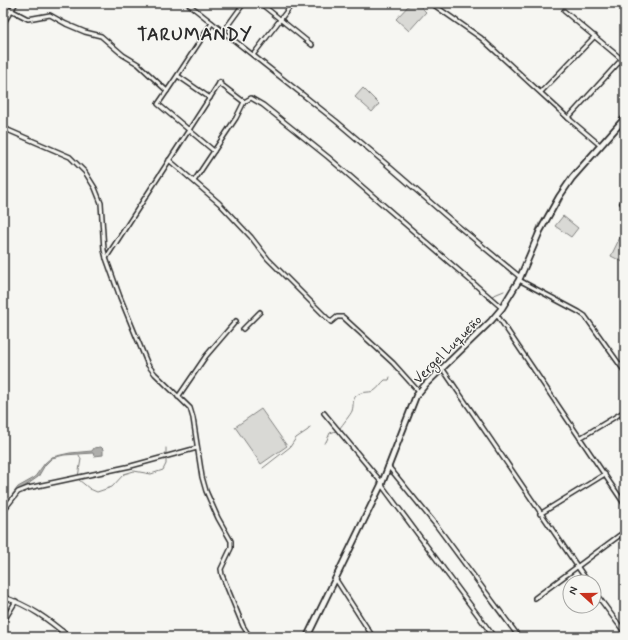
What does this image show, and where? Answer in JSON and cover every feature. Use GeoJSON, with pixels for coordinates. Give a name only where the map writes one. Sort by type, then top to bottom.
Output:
{"type":"FeatureCollection","features":[{"type":"Feature","properties":{"kind":"main road","name":"Vergel Luqueño"},"geometry":{"type":"LineString","coordinates":[[307,637],[382,483],[414,401],[419,392],[497,315],[519,278],[553,206],[572,178],[599,144],[625,118]]}},
{"type":"Feature","properties":{"kind":"street"},"geometry":{"type":"LineString","coordinates":[[3,24],[16,3]]}},
{"type":"Feature","properties":{"kind":"street"},"geometry":{"type":"LineString","coordinates":[[187,3],[370,150],[519,278],[585,316],[625,372]]}},
{"type":"Feature","properties":{"kind":"street"},"geometry":{"type":"LineString","coordinates":[[192,8],[196,3]]}},
{"type":"Feature","properties":{"kind":"street"},"geometry":{"type":"LineString","coordinates":[[223,32],[244,3]]}},
{"type":"Feature","properties":{"kind":"street"},"geometry":{"type":"LineString","coordinates":[[260,3],[312,45]]}},
{"type":"Feature","properties":{"kind":"street"},"geometry":{"type":"LineString","coordinates":[[253,55],[293,3]]}},
{"type":"Feature","properties":{"kind":"street"},"geometry":{"type":"LineString","coordinates":[[431,3],[481,38],[568,118],[599,144]]}},
{"type":"Feature","properties":{"kind":"street"},"geometry":{"type":"LineString","coordinates":[[3,6],[28,19],[50,15],[85,32],[101,36],[123,55],[138,64],[167,91]]}},
{"type":"Feature","properties":{"kind":"street"},"geometry":{"type":"LineString","coordinates":[[564,11],[624,60],[568,118]]}},
{"type":"Feature","properties":{"kind":"street"},"geometry":{"type":"LineString","coordinates":[[212,23],[158,104],[214,151]]}},
{"type":"Feature","properties":{"kind":"street"},"geometry":{"type":"LineString","coordinates":[[541,92],[595,36]]}},
{"type":"Feature","properties":{"kind":"street"},"geometry":{"type":"LineString","coordinates":[[178,76],[210,98]]}},
{"type":"Feature","properties":{"kind":"street"},"geometry":{"type":"LineString","coordinates":[[106,258],[220,83],[244,102]]}},
{"type":"Feature","properties":{"kind":"street"},"geometry":{"type":"LineString","coordinates":[[194,181],[236,118],[244,102],[251,98],[281,119],[370,192],[502,308]]}},
{"type":"Feature","properties":{"kind":"street"},"geometry":{"type":"LineString","coordinates":[[3,127],[70,157],[85,172],[95,188],[101,204],[104,250],[106,258],[146,362],[155,374],[190,408],[193,418],[202,477],[206,491],[218,518],[231,541],[231,548],[221,569],[222,575],[243,626],[250,637]]}},
{"type":"Feature","properties":{"kind":"street"},"geometry":{"type":"LineString","coordinates":[[169,160],[219,203],[251,237],[268,259],[331,322],[337,317],[343,317],[393,363],[419,392]]}},
{"type":"Feature","properties":{"kind":"street"},"geometry":{"type":"LineString","coordinates":[[622,203],[625,199]]}},
{"type":"Feature","properties":{"kind":"street"},"geometry":{"type":"LineString","coordinates":[[243,329],[260,312]]}},
{"type":"Feature","properties":{"kind":"street"},"geometry":{"type":"LineString","coordinates":[[497,315],[625,505]]}},
{"type":"Feature","properties":{"kind":"street"},"geometry":{"type":"LineString","coordinates":[[178,397],[206,356],[236,321]]}},
{"type":"Feature","properties":{"kind":"street"},"geometry":{"type":"LineString","coordinates":[[442,368],[582,574]]}},
{"type":"Feature","properties":{"kind":"street"},"geometry":{"type":"LineString","coordinates":[[580,438],[625,411]]}},
{"type":"Feature","properties":{"kind":"street"},"geometry":{"type":"LineString","coordinates":[[324,413],[382,483],[494,637]]}},
{"type":"Feature","properties":{"kind":"street"},"geometry":{"type":"LineString","coordinates":[[3,511],[18,492],[28,488],[131,466],[197,448]]}},
{"type":"Feature","properties":{"kind":"street"},"geometry":{"type":"LineString","coordinates":[[388,466],[436,525],[519,637]]}},
{"type":"Feature","properties":{"kind":"street"},"geometry":{"type":"LineString","coordinates":[[540,514],[605,474]]}},
{"type":"Feature","properties":{"kind":"street"},"geometry":{"type":"LineString","coordinates":[[535,598],[620,535],[625,534]]}},
{"type":"Feature","properties":{"kind":"street"},"geometry":{"type":"LineString","coordinates":[[335,578],[373,637]]}},
{"type":"Feature","properties":{"kind":"street"},"geometry":{"type":"LineString","coordinates":[[3,597],[16,601],[39,614],[69,637]]}},
{"type":"Feature","properties":{"kind":"street"},"geometry":{"type":"LineString","coordinates":[[3,622],[16,601]]}},
{"type":"Feature","properties":{"kind":"street"},"geometry":{"type":"LineString","coordinates":[[602,602],[625,633]]}},
{"type":"Feature","properties":{"kind":"street"},"geometry":{"type":"LineString","coordinates":[[58,637],[62,631]]}},
{"type":"Feature","properties":{"kind":"shaded area"},"geometry":{"type":"Polygon","coordinates":[[[411,3],[417,3],[426,12],[409,31],[396,19],[411,3]]]}},
{"type":"Feature","properties":{"kind":"shaded area"},"geometry":{"type":"Polygon","coordinates":[[[363,88],[379,104],[372,112],[355,97],[363,88]]]}},
{"type":"Feature","properties":{"kind":"shaded area"},"geometry":{"type":"Polygon","coordinates":[[[563,216],[578,228],[571,237],[555,226],[563,216]]]}},
{"type":"Feature","properties":{"kind":"shaded area"},"geometry":{"type":"Polygon","coordinates":[[[625,227],[625,263],[611,256],[625,227]]]}},
{"type":"Feature","properties":{"kind":"shaded area"},"geometry":{"type":"Polygon","coordinates":[[[261,409],[287,446],[261,464],[235,427],[261,409]]]}},
{"type":"Feature","properties":{"kind":"shaded area"},"geometry":{"type":"Polygon","coordinates":[[[101,447],[103,449],[103,455],[94,456],[93,453],[64,455],[52,458],[45,465],[38,477],[14,494],[3,509],[18,487],[34,478],[45,463],[52,457],[70,453],[92,451],[94,448],[101,447]]]}},
{"type":"Feature","properties":{"kind":"waterway"},"geometry":{"type":"LineString","coordinates":[[567,180],[576,168]]}},
{"type":"Feature","properties":{"kind":"waterway"},"geometry":{"type":"LineString","coordinates":[[560,204],[563,198]]}},
{"type":"Feature","properties":{"kind":"waterway"},"geometry":{"type":"LineString","coordinates":[[535,233],[539,223]]}},
{"type":"Feature","properties":{"kind":"waterway"},"geometry":{"type":"LineString","coordinates":[[492,296],[504,291]]}},
{"type":"Feature","properties":{"kind":"waterway"},"geometry":{"type":"LineString","coordinates":[[340,428],[353,409],[354,399],[356,396],[358,394],[374,391],[385,380],[389,380],[390,377]]}},
{"type":"Feature","properties":{"kind":"waterway"},"geometry":{"type":"LineString","coordinates":[[263,468],[290,447],[296,438],[310,427]]}},
{"type":"Feature","properties":{"kind":"waterway"},"geometry":{"type":"LineString","coordinates":[[324,443],[326,442],[330,433],[336,431]]}},
{"type":"Feature","properties":{"kind":"waterway"},"geometry":{"type":"LineString","coordinates":[[79,455],[81,459],[78,477],[79,480],[90,489],[97,492],[112,487],[124,474],[134,471],[151,474],[163,470],[166,464],[166,448]]}},
{"type":"Feature","properties":{"kind":"district","name":"TARUMANDY"},"geometry":{"type":"Point","coordinates":[195,34]}}]}
